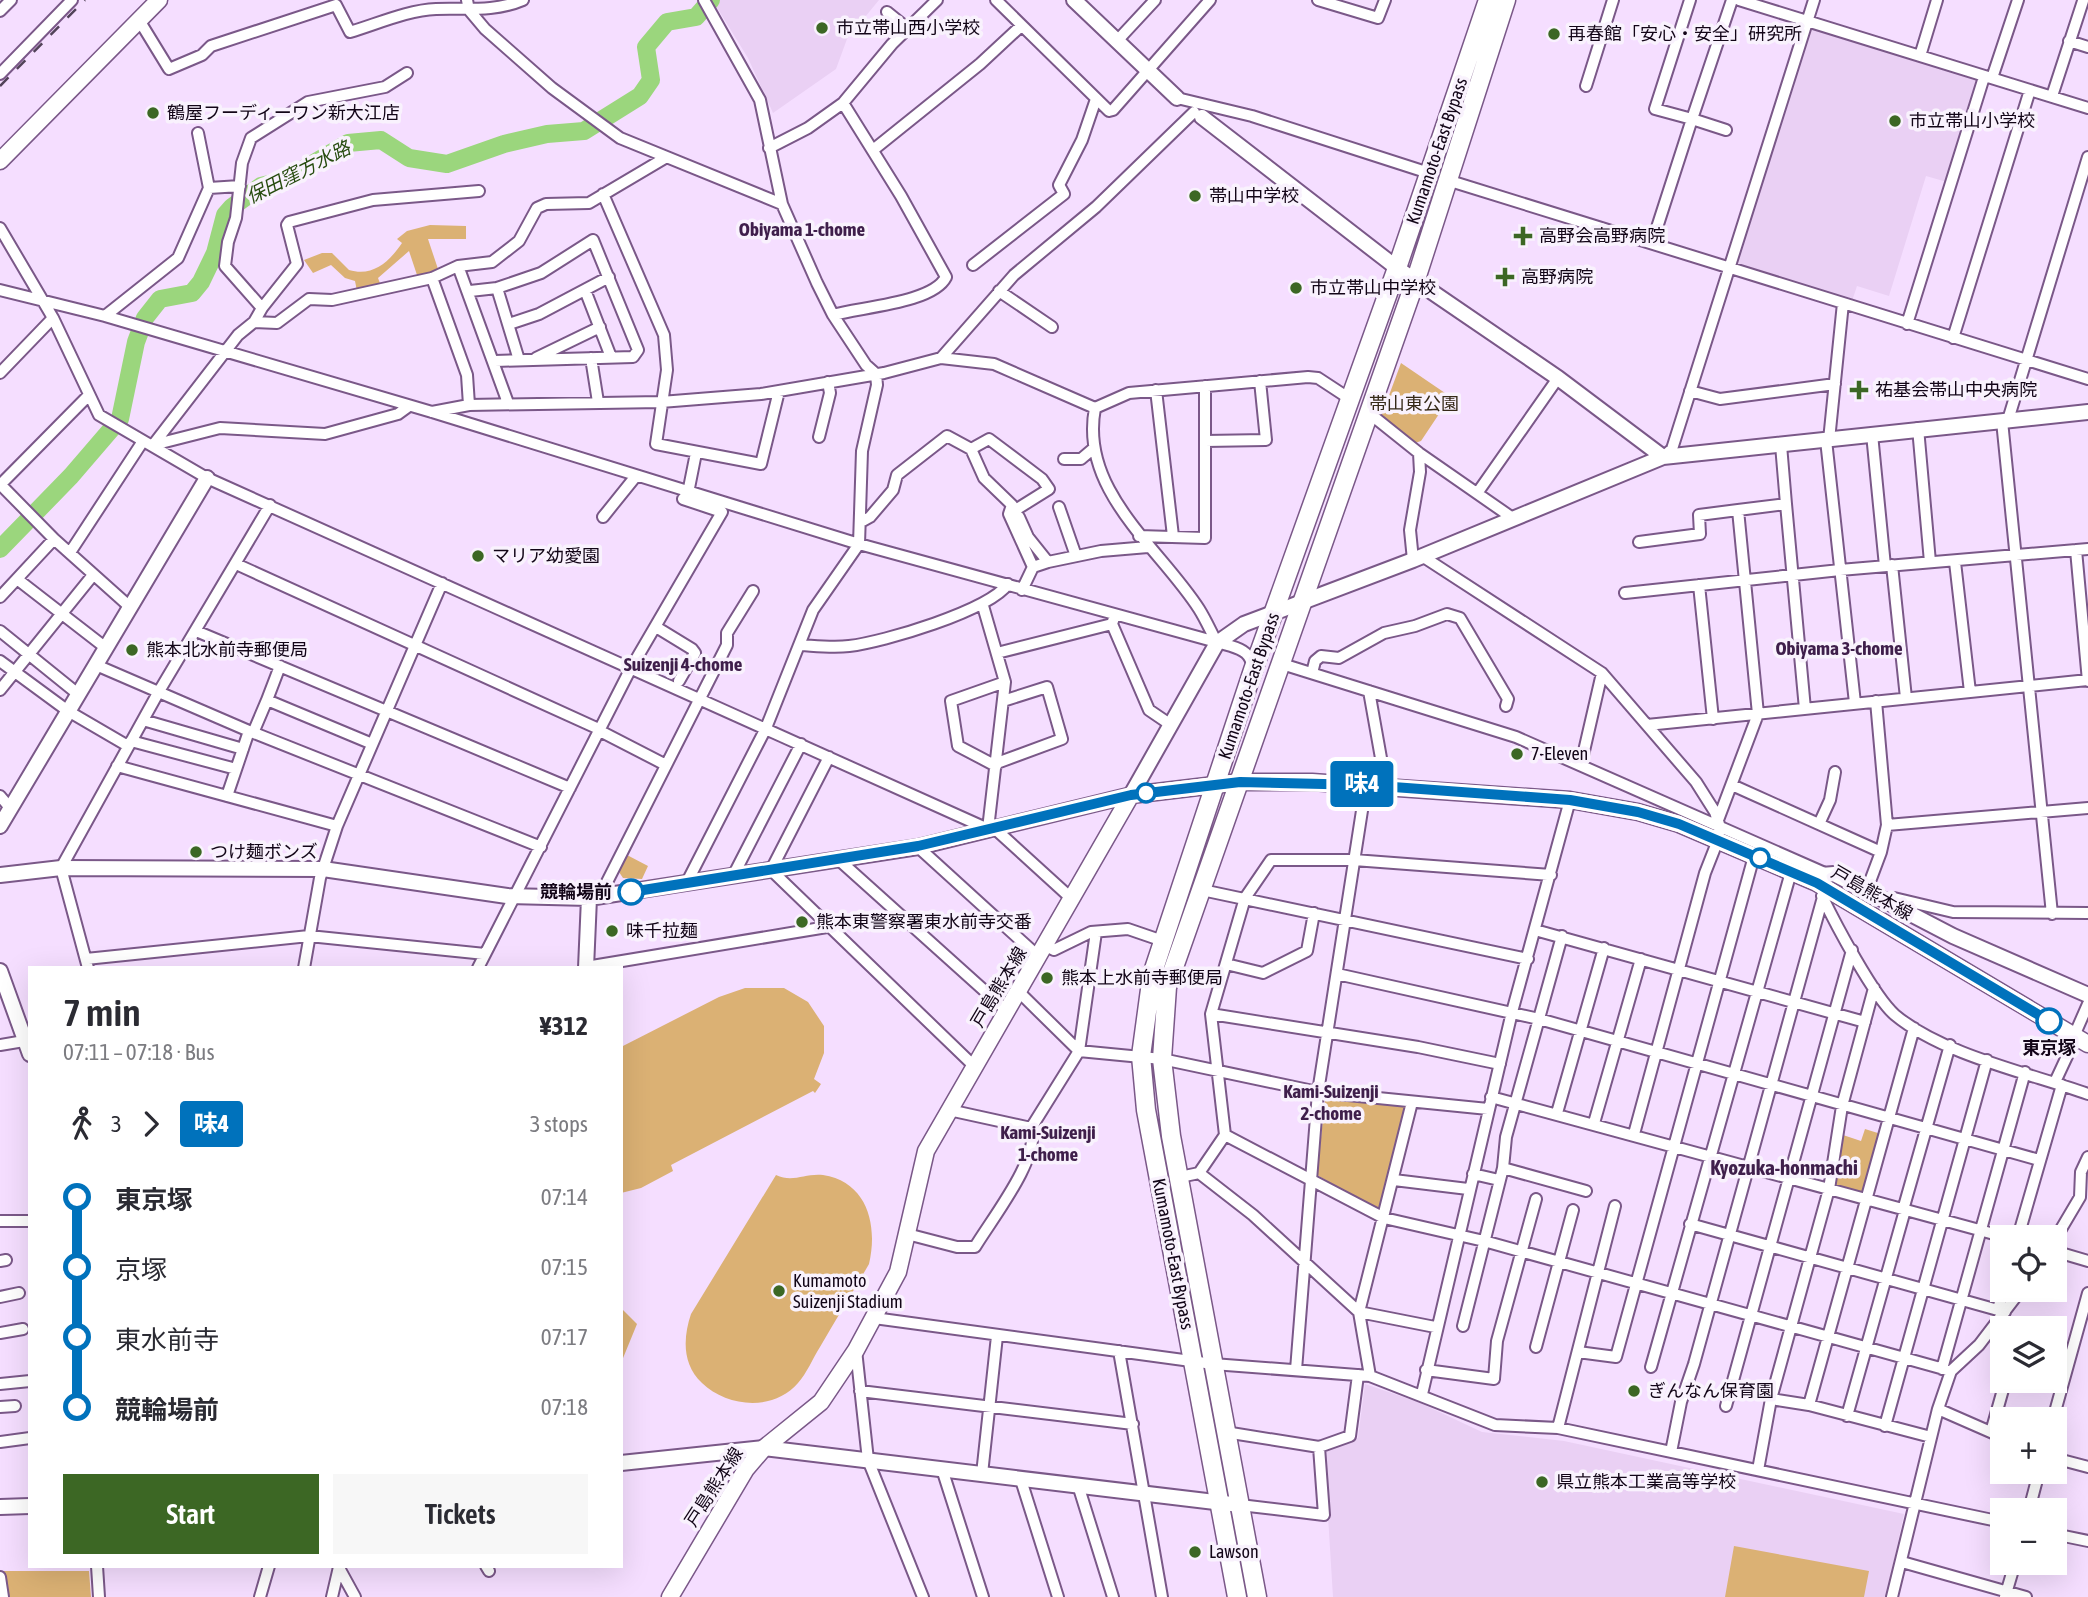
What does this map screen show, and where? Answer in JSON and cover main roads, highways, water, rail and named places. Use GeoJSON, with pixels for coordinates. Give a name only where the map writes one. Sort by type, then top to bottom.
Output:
{"type":"FeatureCollection","features":[{"type":"Feature","properties":{"kind":"highway","name":"Kumamoto-East Bypass"},"geometry":{"type":"LineString","coordinates":[[1237,1597],[1146,1110],[1141,1056],[1152,975],[1253,670],[1397,268],[1488,0]]}},
{"type":"Feature","properties":{"kind":"highway","name":"Kumamoto-East Bypass"},"geometry":{"type":"LineString","coordinates":[[1257,1597],[1171,1136],[1162,1059],[1167,987],[1305,601],[1416,279],[1506,0]]}},
{"type":"Feature","properties":{"kind":"main road"},"geometry":{"type":"LineString","coordinates":[[0,161],[159,0]]}},
{"type":"Feature","properties":{"kind":"main road","name":"戸島熊本線"},"geometry":{"type":"LineString","coordinates":[[670,1597],[746,1469],[764,1448],[821,1402],[856,1350],[898,1272],[926,1151],[1131,795],[1240,782],[1386,786],[1570,800],[1718,828],[1754,856],[1822,885],[2079,1039]]}},
{"type":"Feature","properties":{"kind":"waterway","name":"保田窪方水路"},"geometry":{"type":"LineString","coordinates":[[0,549],[71,476],[120,419],[136,342],[145,318],[160,299],[192,293],[201,282],[215,253],[225,215],[232,207],[261,186],[285,180],[348,143],[381,140],[409,158],[447,164],[504,144],[547,134],[584,131],[640,96],[651,80],[646,47],[667,22],[696,17],[711,0]]}},
{"type":"Feature","properties":{"kind":"railway"},"geometry":{"type":"LineString","coordinates":[[0,86],[85,0]]}},
{"type":"Feature","properties":{"kind":"place","name":"市立帯山西小学校"},"geometry":{"type":"Point","coordinates":[822,28]}},
{"type":"Feature","properties":{"kind":"place","name":"再春館「安心・安全」研究所"},"geometry":{"type":"Point","coordinates":[1554,34]}},
{"type":"Feature","properties":{"kind":"place","name":"鶴屋フーディーワン新大江店"},"geometry":{"type":"Point","coordinates":[153,113]}},
{"type":"Feature","properties":{"kind":"place","name":"市立帯山小学校"},"geometry":{"type":"Point","coordinates":[1895,121]}},
{"type":"Feature","properties":{"kind":"place","name":"帯山中学校"},"geometry":{"type":"Point","coordinates":[1195,196]}},
{"type":"Feature","properties":{"kind":"place","name":"高野会高野病院"},"geometry":{"type":"Point","coordinates":[1523,236]}},
{"type":"Feature","properties":{"kind":"place","name":"高野病院"},"geometry":{"type":"Point","coordinates":[1505,277]}},
{"type":"Feature","properties":{"kind":"place","name":"市立帯山中学校"},"geometry":{"type":"Point","coordinates":[1296,288]}},
{"type":"Feature","properties":{"kind":"place","name":"祐基会帯山中央病院"},"geometry":{"type":"Point","coordinates":[1859,390]}},
{"type":"Feature","properties":{"kind":"place","name":"マリア幼愛園"},"geometry":{"type":"Point","coordinates":[478,556]}},
{"type":"Feature","properties":{"kind":"place","name":"熊本北水前寺郵便局"},"geometry":{"type":"Point","coordinates":[132,650]}},
{"type":"Feature","properties":{"kind":"place","name":"7-Eleven"},"geometry":{"type":"Point","coordinates":[1517,754]}},
{"type":"Feature","properties":{"kind":"place","name":"つけ麺ボンズ"},"geometry":{"type":"Point","coordinates":[196,852]}},
{"type":"Feature","properties":{"kind":"place","name":"競輪場前"},"geometry":{"type":"Point","coordinates":[631,892]}},
{"type":"Feature","properties":{"kind":"place","name":"熊本東警察署東水前寺交番"},"geometry":{"type":"Point","coordinates":[802,922]}},
{"type":"Feature","properties":{"kind":"place","name":"味千拉麺"},"geometry":{"type":"Point","coordinates":[612,931]}},
{"type":"Feature","properties":{"kind":"place","name":"熊本上水前寺郵便局"},"geometry":{"type":"Point","coordinates":[1047,978]}},
{"type":"Feature","properties":{"kind":"place","name":"東京塚"},"geometry":{"type":"Point","coordinates":[2049,1021]}},
{"type":"Feature","properties":{"kind":"place","name":"Kumamoto Suizenji Stadium"},"geometry":{"type":"Point","coordinates":[779,1291]}},
{"type":"Feature","properties":{"kind":"place","name":"ぎんなん保育園"},"geometry":{"type":"Point","coordinates":[1634,1391]}},
{"type":"Feature","properties":{"kind":"place","name":"県立熊本工業高等学校"},"geometry":{"type":"Point","coordinates":[1542,1482]}},
{"type":"Feature","properties":{"kind":"place","name":"Lawson"},"geometry":{"type":"Point","coordinates":[1195,1552]}},
{"type":"Feature","properties":{"kind":"district","name":"Obiyama 1-chome"},"geometry":{"type":"Point","coordinates":[802,229]}},
{"type":"Feature","properties":{"kind":"district","name":"Obiyama 3-chome"},"geometry":{"type":"Point","coordinates":[1839,648]}},
{"type":"Feature","properties":{"kind":"district","name":"Suizenji 4-chome"},"geometry":{"type":"Point","coordinates":[683,664]}},
{"type":"Feature","properties":{"kind":"district","name":"Kami-Suizenji 2-chome"},"geometry":{"type":"Point","coordinates":[1331,1102]}},
{"type":"Feature","properties":{"kind":"district","name":"Kami-Suizenji 1-chome"},"geometry":{"type":"Point","coordinates":[1048,1143]}},
{"type":"Feature","properties":{"kind":"district","name":"Kyozuka-honmachi"},"geometry":{"type":"Point","coordinates":[1784,1168]}},
{"type":"Feature","properties":{"kind":"park label","name":"帯山東公園"},"geometry":{"type":"Point","coordinates":[1414,404]}}]}
